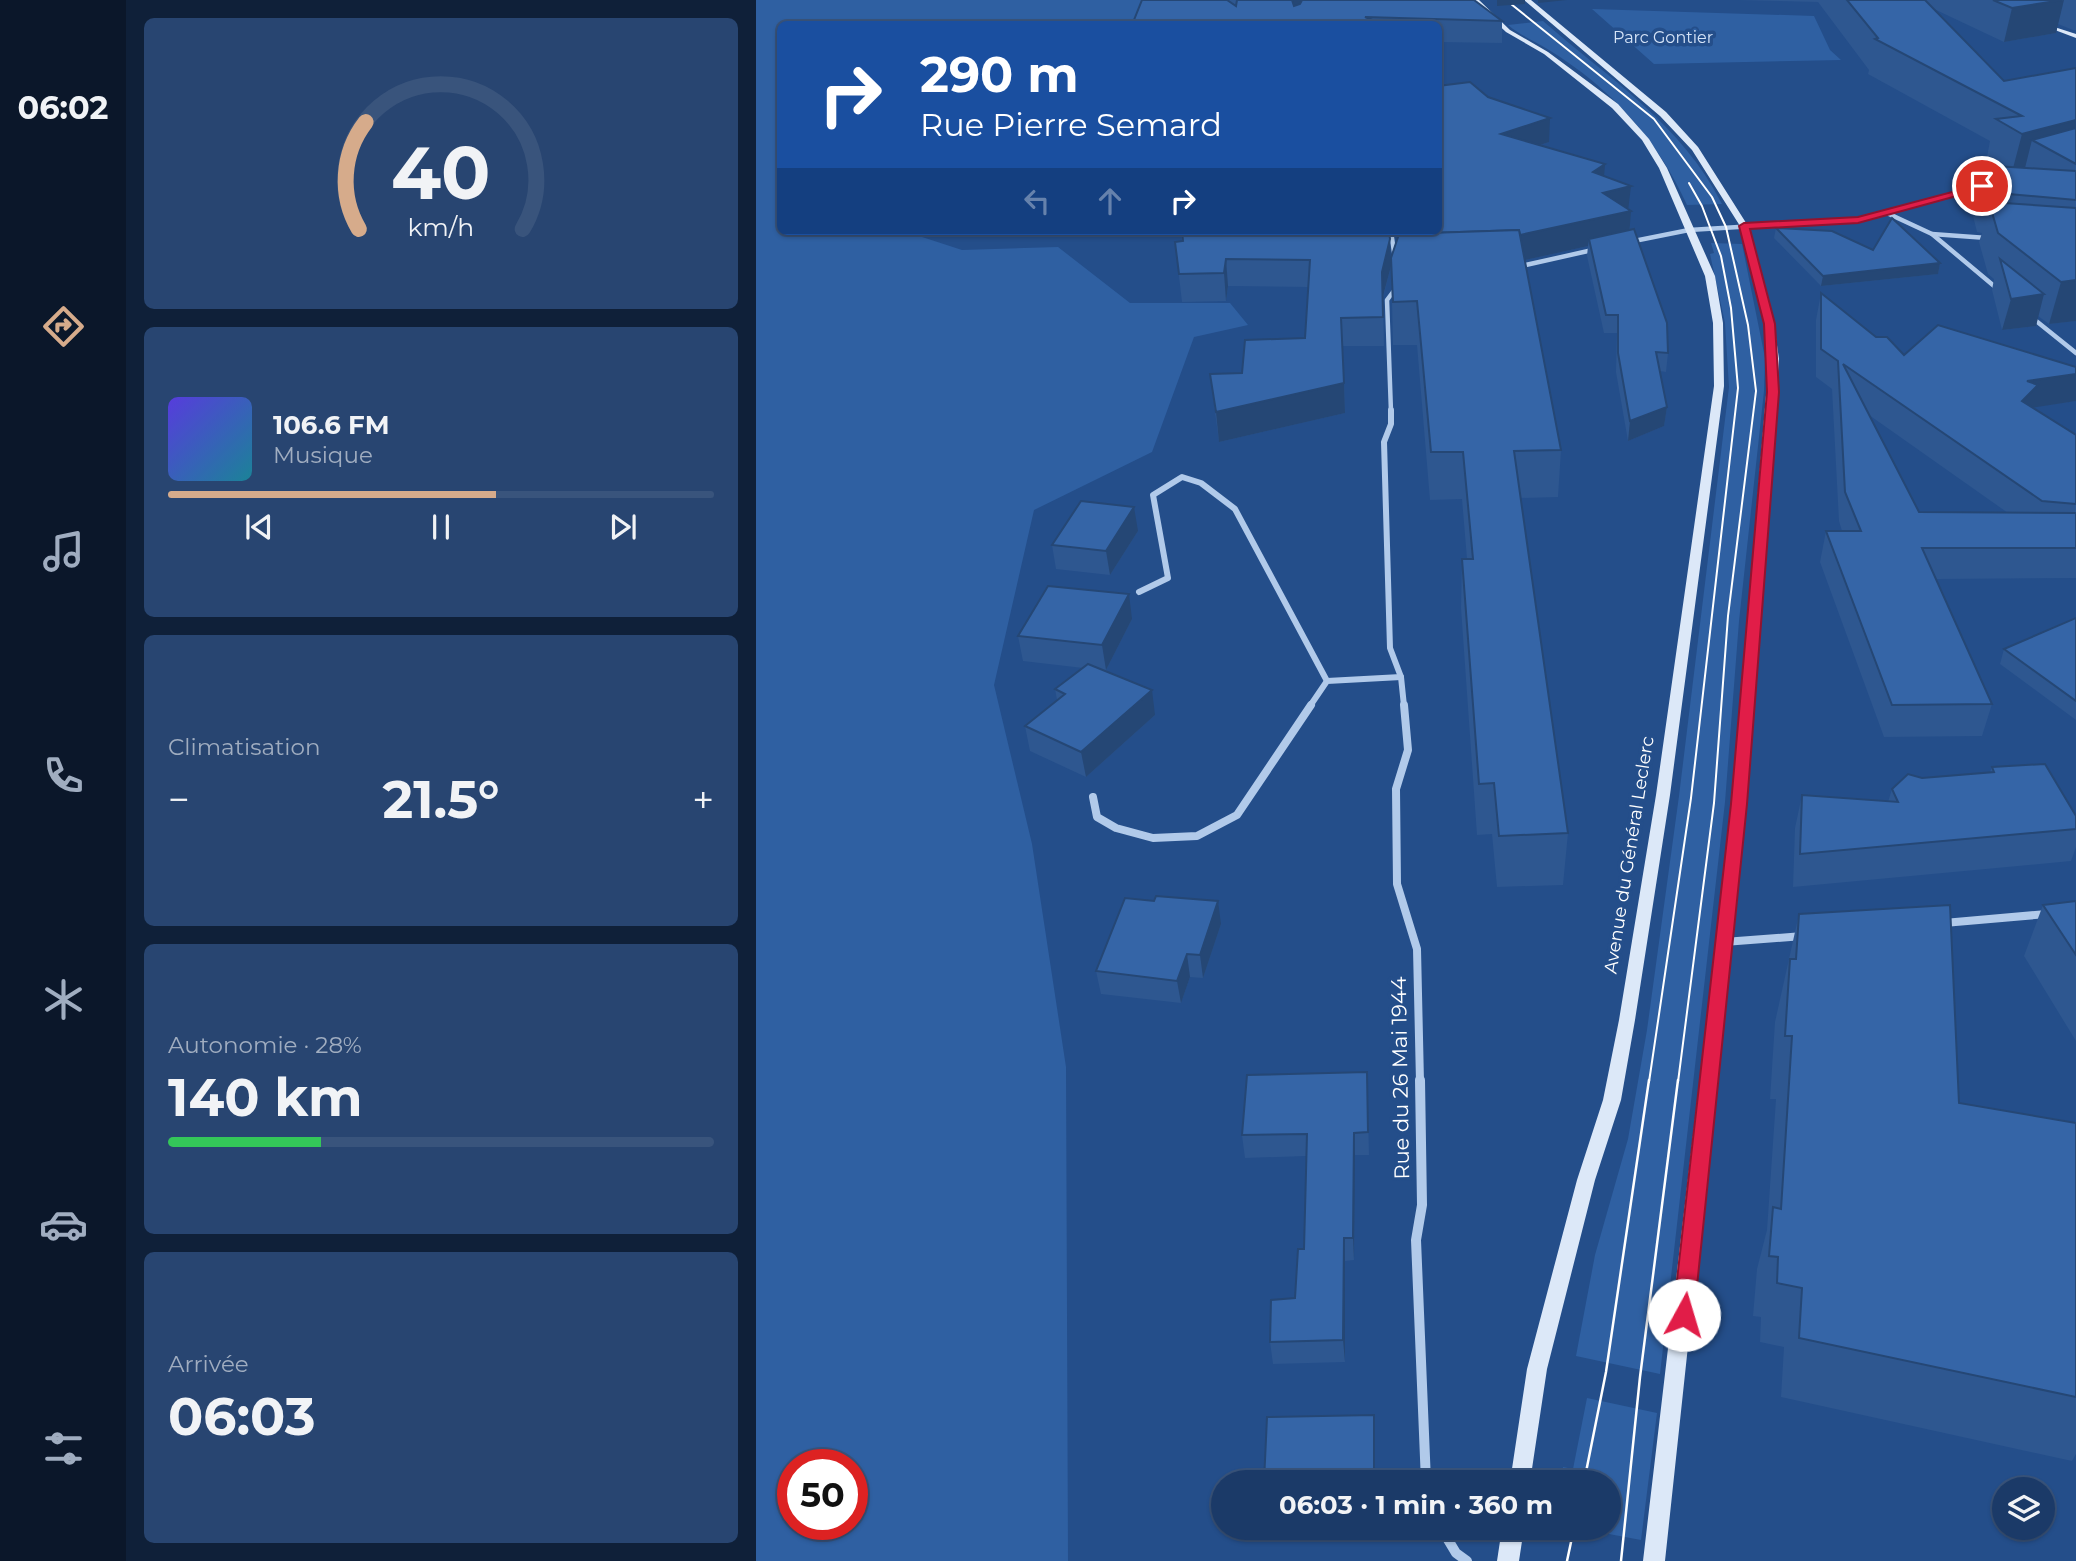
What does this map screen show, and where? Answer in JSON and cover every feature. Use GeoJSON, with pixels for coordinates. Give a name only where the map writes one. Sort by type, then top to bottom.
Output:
{"type":"FeatureCollection","features":[{"type":"Feature","properties":{"kind":"main road","name":"Avenue du Général Leclerc"},"geometry":{"type":"LineString","coordinates":[[1475,0],[1508,31],[1546,53],[1615,106],[1638,130],[1663,168],[1710,276],[1718,323],[1719,386],[1663,795],[1627,1020],[1612,1100],[1586,1181],[1537,1369],[1522,1470]]}},
{"type":"Feature","properties":{"kind":"main road"},"geometry":{"type":"LineString","coordinates":[[1527,0],[1663,114],[1695,149],[1744,226],[1769,324],[1773,392],[1741,779],[1654,1561]]}},
{"type":"Feature","properties":{"kind":"main road"},"geometry":{"type":"LineString","coordinates":[[2027,18],[2076,36]]}},
{"type":"Feature","properties":{"kind":"main road"},"geometry":{"type":"LineString","coordinates":[[1508,1561],[1511,1540]]}},
{"type":"Feature","properties":{"kind":"street"},"geometry":{"type":"LineString","coordinates":[[1619,244],[1689,230],[1858,220],[1889,214],[1993,183]]}},
{"type":"Feature","properties":{"kind":"street"},"geometry":{"type":"LineString","coordinates":[[1889,214],[1932,234],[2007,297]]}},
{"type":"Feature","properties":{"kind":"street"},"geometry":{"type":"LineString","coordinates":[[1932,234],[1997,239]]}},
{"type":"Feature","properties":{"kind":"street","name":"Rue du 26 Mai 1944"},"geometry":{"type":"LineString","coordinates":[[1392,235],[1397,286],[1387,300],[1391,424],[1384,442],[1390,648],[1401,677],[1408,750],[1396,789],[1397,884],[1417,949],[1422,1205],[1416,1240],[1426,1470]]}},
{"type":"Feature","properties":{"kind":"street"},"geometry":{"type":"LineString","coordinates":[[1513,268],[1606,247]]}},
{"type":"Feature","properties":{"kind":"street"},"geometry":{"type":"LineString","coordinates":[[2029,314],[2076,353]]}},
{"type":"Feature","properties":{"kind":"street"},"geometry":{"type":"LineString","coordinates":[[1139,592],[1168,579],[1153,495],[1182,477],[1202,483],[1235,509],[1327,681]]}},
{"type":"Feature","properties":{"kind":"street"},"geometry":{"type":"LineString","coordinates":[[1327,681],[1401,677]]}},
{"type":"Feature","properties":{"kind":"street"},"geometry":{"type":"LineString","coordinates":[[1093,797],[1097,817],[1116,828],[1153,838],[1197,836],[1237,815],[1327,681]]}},
{"type":"Feature","properties":{"kind":"street"},"geometry":{"type":"LineString","coordinates":[[1928,925],[2063,912]]}},
{"type":"Feature","properties":{"kind":"street"},"geometry":{"type":"LineString","coordinates":[[1723,942],[1807,935]]}},
{"type":"Feature","properties":{"kind":"street"},"geometry":{"type":"LineString","coordinates":[[1448,1540],[1456,1553],[1467,1561]]}},
{"type":"Feature","properties":{"kind":"green space"},"geometry":{"type":"Polygon","coordinates":[[[756,0],[1166,0],[1162,21],[777,21],[777,235],[919,235],[962,250],[1058,247],[1130,303],[1230,303],[1248,325],[1194,337],[1152,452],[1034,510],[994,685],[1032,844],[1066,1067],[1068,1561],[756,1561],[756,0]]]}},
{"type":"Feature","properties":{"kind":"green space","name":"Parc Gontier"},"geometry":{"type":"Polygon","coordinates":[[[1592,9],[1814,16],[1830,50],[1841,60],[1654,64],[1592,9]]]}},
{"type":"Feature","properties":{"kind":"green space"},"geometry":{"type":"Polygon","coordinates":[[[1543,21],[1665,126],[1705,176],[1722,204],[1687,205],[1662,159],[1630,117],[1593,81],[1572,65],[1508,25],[1543,21]]]}},
{"type":"Feature","properties":{"kind":"green space"},"geometry":{"type":"Polygon","coordinates":[[[1711,243],[1742,244],[1765,358],[1764,391],[1739,621],[1725,802],[1660,1374],[1576,1356],[1595,1255],[1628,1139],[1647,1030],[1679,796],[1729,387],[1725,323],[1710,254],[1714,253],[1711,243]]]}},
{"type":"Feature","properties":{"kind":"green space"},"geometry":{"type":"Polygon","coordinates":[[[1587,1398],[1657,1413],[1641,1540],[1621,1536],[1621,1470],[1563,1470],[1563,1467],[1573,1469],[1587,1398]]]}},
{"type":"Feature","properties":{"kind":"building"},"geometry":{"type":"Polygon","coordinates":[[[1142,0],[1227,0],[1236,6],[1237,0],[1292,0],[1294,6],[1302,0],[1474,0],[1502,21],[1365,17],[1375,21],[1134,20],[1142,0]]]}},
{"type":"Feature","properties":{"kind":"building"},"geometry":{"type":"Polygon","coordinates":[[[1847,0],[1925,0],[2004,81],[2076,68],[2076,120],[2022,134],[1996,119],[2022,116],[1875,39],[1878,38],[1847,0]]]}},
{"type":"Feature","properties":{"kind":"building"},"geometry":{"type":"Polygon","coordinates":[[[1993,0],[2062,0],[2012,8],[1993,0]]]}},
{"type":"Feature","properties":{"kind":"building"},"geometry":{"type":"Polygon","coordinates":[[[1470,82],[1488,97],[1550,118],[1501,134],[1605,164],[1593,172],[1631,186],[1603,193],[1631,211],[1520,235],[1519,230],[1442,233],[1442,86],[1470,82]]]}},
{"type":"Feature","properties":{"kind":"building"},"geometry":{"type":"Polygon","coordinates":[[[2076,128],[2076,164],[2032,140],[2076,128]]]}},
{"type":"Feature","properties":{"kind":"building"},"geometry":{"type":"Polygon","coordinates":[[[1979,165],[2076,171],[2076,200],[1986,192],[1979,165]]]}},
{"type":"Feature","properties":{"kind":"building"},"geometry":{"type":"Polygon","coordinates":[[[1989,202],[2076,208],[2076,280],[2061,282],[1998,233],[1989,202]]]}},
{"type":"Feature","properties":{"kind":"building"},"geometry":{"type":"Polygon","coordinates":[[[1892,218],[1940,263],[1823,276],[1776,228],[1832,231],[1873,250],[1892,218]]]}},
{"type":"Feature","properties":{"kind":"building"},"geometry":{"type":"Polygon","coordinates":[[[1634,229],[1667,323],[1668,353],[1656,352],[1667,407],[1630,421],[1618,353],[1618,315],[1606,315],[1589,239],[1634,229]]]}},
{"type":"Feature","properties":{"kind":"building"},"geometry":{"type":"Polygon","coordinates":[[[1519,230],[1561,450],[1514,451],[1568,833],[1499,836],[1494,783],[1479,784],[1462,559],[1473,559],[1463,452],[1431,452],[1417,301],[1393,302],[1391,258],[1399,235],[1442,235],[1442,233],[1519,230]]]}},
{"type":"Feature","properties":{"kind":"building"},"geometry":{"type":"Polygon","coordinates":[[[1182,235],[1390,235],[1382,272],[1383,317],[1341,318],[1344,383],[1216,412],[1210,374],[1242,373],[1245,340],[1305,338],[1310,260],[1226,259],[1224,273],[1179,274],[1175,242],[1183,241],[1182,235]]]}},
{"type":"Feature","properties":{"kind":"building"},"geometry":{"type":"Polygon","coordinates":[[[2000,259],[2044,294],[2011,299],[2000,259]]]}},
{"type":"Feature","properties":{"kind":"building"},"geometry":{"type":"Polygon","coordinates":[[[1821,293],[1876,337],[1887,337],[1904,355],[1938,325],[2076,367],[2076,374],[2027,381],[2038,385],[2022,401],[2076,435],[2076,504],[2042,501],[1843,364],[1919,512],[2076,513],[2076,548],[1922,548],[1992,704],[1892,705],[1826,531],[1861,531],[1845,492],[1838,361],[1821,349],[1821,293]]]}},
{"type":"Feature","properties":{"kind":"building"},"geometry":{"type":"Polygon","coordinates":[[[1081,501],[1134,507],[1106,551],[1052,545],[1081,501]]]}},
{"type":"Feature","properties":{"kind":"building"},"geometry":{"type":"Polygon","coordinates":[[[1048,586],[1129,594],[1102,645],[1018,636],[1048,586]]]}},
{"type":"Feature","properties":{"kind":"building"},"geometry":{"type":"Polygon","coordinates":[[[2076,618],[2076,701],[2004,649],[2076,618]]]}},
{"type":"Feature","properties":{"kind":"building"},"geometry":{"type":"Polygon","coordinates":[[[1088,664],[1152,690],[1081,752],[1025,726],[1065,694],[1055,689],[1088,664]]]}},
{"type":"Feature","properties":{"kind":"building"},"geometry":{"type":"Polygon","coordinates":[[[2045,764],[2076,816],[2076,829],[1800,854],[1802,795],[1898,802],[1892,789],[1908,774],[1922,778],[1994,772],[1992,767],[2045,764]]]}},
{"type":"Feature","properties":{"kind":"building"},"geometry":{"type":"Polygon","coordinates":[[[1156,896],[1218,901],[1200,955],[1187,954],[1177,981],[1096,971],[1125,898],[1154,901],[1156,896]]]}},
{"type":"Feature","properties":{"kind":"building"},"geometry":{"type":"Polygon","coordinates":[[[2076,901],[2076,955],[2043,905],[2076,901]]]}},
{"type":"Feature","properties":{"kind":"building"},"geometry":{"type":"Polygon","coordinates":[[[1950,905],[1959,1103],[2076,1123],[2076,1397],[1799,1338],[1802,1288],[1777,1283],[1778,1257],[1769,1256],[1773,1207],[1781,1209],[1792,1036],[1785,1036],[1790,959],[1796,959],[1799,914],[1950,905]]]}},
{"type":"Feature","properties":{"kind":"building"},"geometry":{"type":"Polygon","coordinates":[[[1367,1072],[1368,1132],[1354,1133],[1353,1238],[1344,1238],[1343,1340],[1270,1342],[1271,1300],[1295,1298],[1298,1249],[1304,1249],[1307,1134],[1242,1135],[1247,1075],[1367,1072]]]}},
{"type":"Feature","properties":{"kind":"building"},"geometry":{"type":"Polygon","coordinates":[[[1374,1415],[1374,1470],[1265,1470],[1267,1417],[1374,1415]]]}},
{"type":"Feature","properties":{"kind":"tram line"},"geometry":{"type":"LineString","coordinates":[[1506,0],[1654,119],[1712,197],[1726,227],[1748,325],[1756,391],[1728,616],[1714,803],[1678,1082]]}},
{"type":"Feature","properties":{"kind":"tram line"},"geometry":{"type":"LineString","coordinates":[[1649,1082],[1691,798],[1738,388],[1731,308],[1721,256],[1702,206],[1689,183]]}},
{"type":"Feature","properties":{"kind":"tram line"},"geometry":{"type":"LineString","coordinates":[[1586,1470],[1606,1372],[1649,1080]]}},
{"type":"Feature","properties":{"kind":"tram line"},"geometry":{"type":"LineString","coordinates":[[1621,1561],[1640,1377],[1678,1080]]}},
{"type":"Feature","properties":{"kind":"tram line"},"geometry":{"type":"LineString","coordinates":[[1567,1561],[1571,1540]]}},
{"type":"Feature","properties":{"kind":"route"},"geometry":{"type":"LineString","coordinates":[[1684,1315],[1739,804],[1773,392],[1774,359],[1769,324],[1744,226],[1772,227],[1858,220],[1889,214],[1982,186]]}}]}
